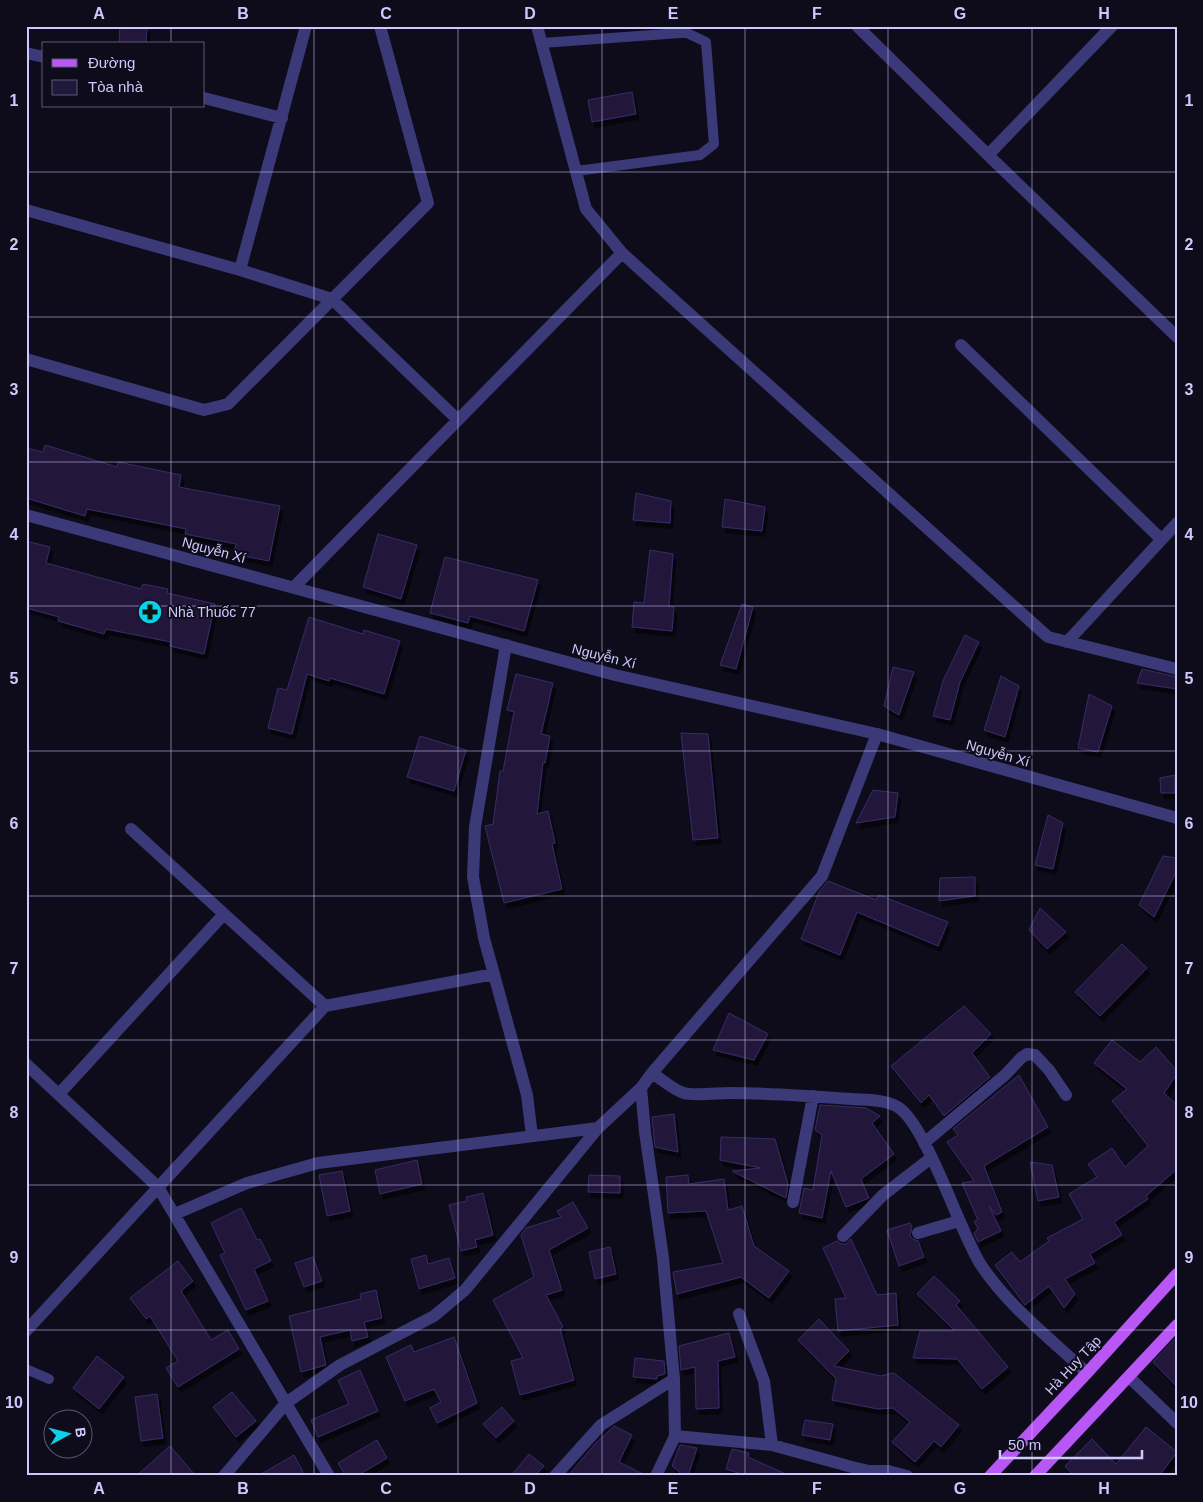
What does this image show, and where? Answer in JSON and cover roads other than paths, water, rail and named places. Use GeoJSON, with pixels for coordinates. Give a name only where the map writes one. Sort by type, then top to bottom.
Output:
{"type":"FeatureCollection","features":[{"type":"Feature","properties":{"kind":"main road","name":"Hà Huy Tập"},"geometry":{"type":"LineString","coordinates":[[990,1476],[1177,1274]]}},
{"type":"Feature","properties":{"kind":"main road"},"geometry":{"type":"LineString","coordinates":[[1035,1476],[1177,1325]]}},
{"type":"Feature","properties":{"kind":"street"},"geometry":{"type":"LineString","coordinates":[[240,270],[306,26]]}},
{"type":"Feature","properties":{"kind":"street"},"geometry":{"type":"LineString","coordinates":[[26,360],[204,410],[228,404],[428,203],[380,26]]}},
{"type":"Feature","properties":{"kind":"street"},"geometry":{"type":"LineString","coordinates":[[537,26],[586,208],[622,253],[1048,637],[1177,669]]}},
{"type":"Feature","properties":{"kind":"street"},"geometry":{"type":"LineString","coordinates":[[857,26],[1177,337]]}},
{"type":"Feature","properties":{"kind":"street"},"geometry":{"type":"LineString","coordinates":[[988,155],[1112,26]]}},
{"type":"Feature","properties":{"kind":"street"},"geometry":{"type":"LineString","coordinates":[[26,53],[42,57]]}},
{"type":"Feature","properties":{"kind":"street"},"geometry":{"type":"LineString","coordinates":[[205,98],[282,118]]}},
{"type":"Feature","properties":{"kind":"street"},"geometry":{"type":"LineString","coordinates":[[26,210],[240,270],[332,299],[458,420]]}},
{"type":"Feature","properties":{"kind":"street"},"geometry":{"type":"LineString","coordinates":[[294,588],[622,253]]}},
{"type":"Feature","properties":{"kind":"street"},"geometry":{"type":"LineString","coordinates":[[961,345],[1162,539]]}},
{"type":"Feature","properties":{"kind":"street","name":"Nguyễn Xí"},"geometry":{"type":"LineString","coordinates":[[26,515],[615,675],[878,734],[1177,818]]}},
{"type":"Feature","properties":{"kind":"street"},"geometry":{"type":"LineString","coordinates":[[1067,642],[1177,523]]}},
{"type":"Feature","properties":{"kind":"street"},"geometry":{"type":"LineString","coordinates":[[506,645],[475,827],[473,877],[484,938],[527,1095],[532,1136]]}},
{"type":"Feature","properties":{"kind":"street"},"geometry":{"type":"LineString","coordinates":[[224,1476],[286,1403],[340,1365],[434,1316],[465,1290],[598,1128],[641,1088],[822,876],[878,734]]}},
{"type":"Feature","properties":{"kind":"street"},"geometry":{"type":"LineString","coordinates":[[131,829],[326,1006]]}},
{"type":"Feature","properties":{"kind":"street"},"geometry":{"type":"LineString","coordinates":[[60,1094],[224,914]]}},
{"type":"Feature","properties":{"kind":"street"},"geometry":{"type":"LineString","coordinates":[[26,1331],[326,1006],[494,974]]}},
{"type":"Feature","properties":{"kind":"street"},"geometry":{"type":"LineString","coordinates":[[924,1143],[1005,1075],[1021,1058],[1028,1054],[1036,1054],[1066,1095]]}},
{"type":"Feature","properties":{"kind":"street"},"geometry":{"type":"LineString","coordinates":[[26,1064],[158,1187],[329,1476]]}},
{"type":"Feature","properties":{"kind":"street"},"geometry":{"type":"LineString","coordinates":[[652,1073],[684,1093],[813,1096],[885,1102],[898,1106],[912,1123],[924,1143],[981,1265],[1008,1298],[1087,1373]]}},
{"type":"Feature","properties":{"kind":"street"},"geometry":{"type":"LineString","coordinates":[[641,1088],[645,1132],[663,1258],[674,1379],[675,1436],[656,1476]]}},
{"type":"Feature","properties":{"kind":"street"},"geometry":{"type":"LineString","coordinates":[[793,1202],[813,1096]]}},
{"type":"Feature","properties":{"kind":"street"},"geometry":{"type":"LineString","coordinates":[[175,1214],[247,1183],[318,1163],[598,1128]]}},
{"type":"Feature","properties":{"kind":"street"},"geometry":{"type":"LineString","coordinates":[[843,1236],[883,1195],[931,1158]]}},
{"type":"Feature","properties":{"kind":"street"},"geometry":{"type":"LineString","coordinates":[[918,1233],[959,1221]]}},
{"type":"Feature","properties":{"kind":"street"},"geometry":{"type":"LineString","coordinates":[[739,1314],[764,1381],[772,1445]]}},
{"type":"Feature","properties":{"kind":"street"},"geometry":{"type":"LineString","coordinates":[[1129,1377],[1177,1422]]}},
{"type":"Feature","properties":{"kind":"street"},"geometry":{"type":"LineString","coordinates":[[555,1476],[602,1425],[674,1379]]}},
{"type":"Feature","properties":{"kind":"street"},"geometry":{"type":"LineString","coordinates":[[675,1436],[772,1445],[852,1468],[869,1471],[888,1471],[907,1476]]}},
{"type":"Feature","properties":{"kind":"lane"},"geometry":{"type":"LineString","coordinates":[[542,44],[680,30],[706,42],[714,144],[700,155],[576,171]]}},
{"type":"Feature","properties":{"kind":"lane"},"geometry":{"type":"LineString","coordinates":[[26,1370],[49,1379]]}},
{"type":"Feature","properties":{"kind":"place","name":"Nhà Thuốc 77"},"geometry":{"type":"Point","coordinates":[150,612]}}]}
